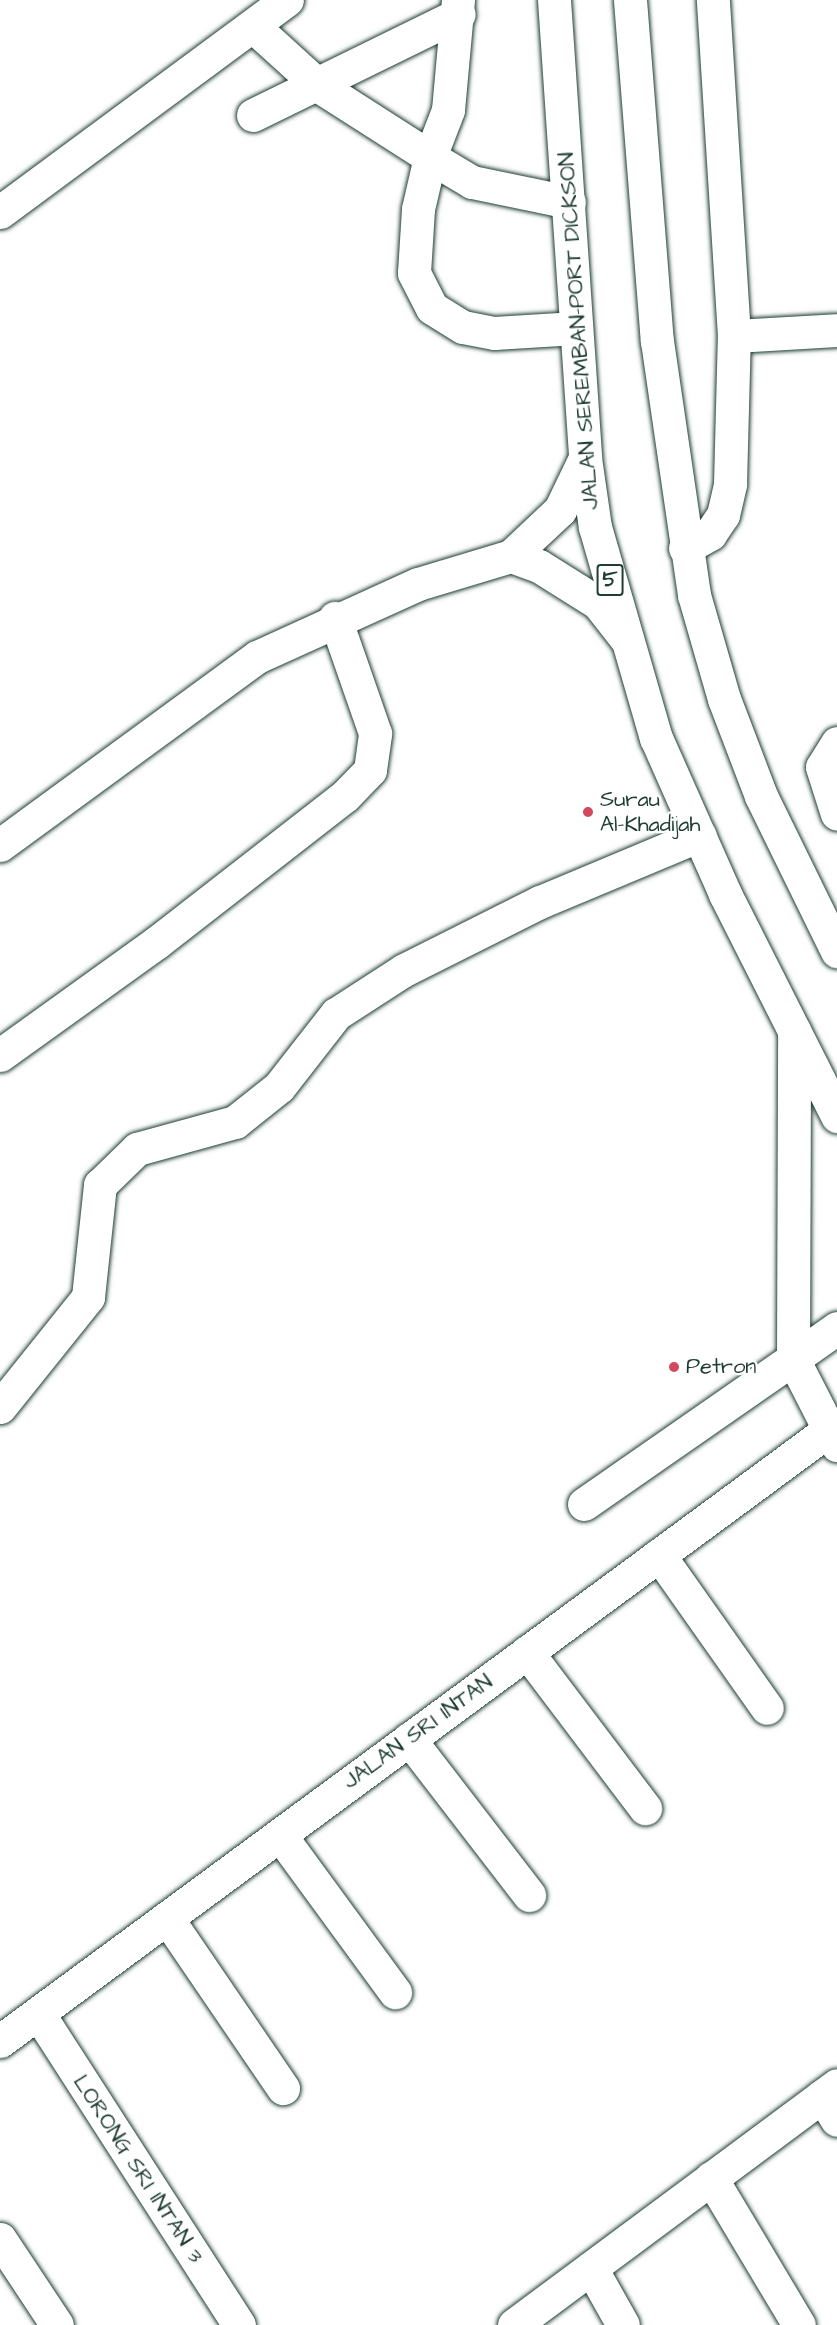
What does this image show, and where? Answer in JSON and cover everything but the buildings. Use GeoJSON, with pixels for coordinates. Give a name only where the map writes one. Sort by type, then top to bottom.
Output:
{"type":"FeatureCollection","features":[{"type":"Feature","properties":{"kind":"main road"},"geometry":{"type":"LineString","coordinates":[[0,212],[254,27],[287,0]]}},
{"type":"Feature","properties":{"kind":"main road"},"geometry":{"type":"LineString","coordinates":[[630,0],[657,341],[685,548],[724,699],[761,796],[837,951]]}},
{"type":"Feature","properties":{"kind":"main road"},"geometry":{"type":"LineString","coordinates":[[685,548],[710,534],[723,515],[729,484],[734,336],[713,0]]}},
{"type":"Feature","properties":{"kind":"main road","name":"JALAN SEREMBAN-PORT DICKSON"},"geometry":{"type":"LineString","coordinates":[[557,5],[585,458],[595,527],[656,738],[700,836],[837,1116]]}},
{"type":"Feature","properties":{"kind":"main road"},"geometry":{"type":"LineString","coordinates":[[252,115],[319,86],[458,7]]}},
{"type":"Feature","properties":{"kind":"main road"},"geometry":{"type":"LineString","coordinates":[[458,7],[448,110],[430,158],[418,208],[414,273],[432,308],[463,327],[494,333],[576,328]]}},
{"type":"Feature","properties":{"kind":"main road"},"geometry":{"type":"LineString","coordinates":[[254,27],[319,86],[430,158],[472,182],[569,202]]}},
{"type":"Feature","properties":{"kind":"main road"},"geometry":{"type":"LineString","coordinates":[[734,336],[837,330]]}},
{"type":"Feature","properties":{"kind":"main road"},"geometry":{"type":"LineString","coordinates":[[0,844],[257,657],[335,618],[511,556],[560,510],[585,458]]}},
{"type":"Feature","properties":{"kind":"main road"},"geometry":{"type":"LineString","coordinates":[[511,556],[539,566],[598,603],[627,640]]}},
{"type":"Feature","properties":{"kind":"main road"},"geometry":{"type":"LineString","coordinates":[[0,1055],[156,943],[370,771],[375,733],[335,618]]}},
{"type":"Feature","properties":{"kind":"main road"},"geometry":{"type":"LineString","coordinates":[[837,742],[822,767],[837,814]]}},
{"type":"Feature","properties":{"kind":"main road"},"geometry":{"type":"LineString","coordinates":[[0,1407],[87,1297],[100,1185],[137,1149],[235,1122],[279,1087],[336,1014],[404,970],[540,902],[700,836]]}},
{"type":"Feature","properties":{"kind":"main road"},"geometry":{"type":"LineString","coordinates":[[794,1031],[793,1359],[834,1433]]}},
{"type":"Feature","properties":{"kind":"main road"},"geometry":{"type":"LineString","coordinates":[[584,1504],[837,1328]]}},
{"type":"Feature","properties":{"kind":"main road","name":"JALAN SRI INTAN"},"geometry":{"type":"LineString","coordinates":[[0,2041],[658,1556],[834,1433]]}},
{"type":"Feature","properties":{"kind":"main road"},"geometry":{"type":"LineString","coordinates":[[658,1556],[767,1708]]}},
{"type":"Feature","properties":{"kind":"main road"},"geometry":{"type":"LineString","coordinates":[[527,1652],[645,1808]]}},
{"type":"Feature","properties":{"kind":"main road"},"geometry":{"type":"LineString","coordinates":[[409,1739],[530,1895]]}},
{"type":"Feature","properties":{"kind":"main road"},"geometry":{"type":"LineString","coordinates":[[280,1835],[395,1992]]}},
{"type":"Feature","properties":{"kind":"main road"},"geometry":{"type":"LineString","coordinates":[[167,1918],[282,2088]]}},
{"type":"Feature","properties":{"kind":"main road","name":"LORONG SRI INTAN 3"},"geometry":{"type":"LineString","coordinates":[[38,2013],[239,2325]]}},
{"type":"Feature","properties":{"kind":"main road"},"geometry":{"type":"LineString","coordinates":[[514,2325],[711,2178],[832,2100]]}},
{"type":"Feature","properties":{"kind":"main road"},"geometry":{"type":"LineString","coordinates":[[711,2178],[799,2325]]}},
{"type":"Feature","properties":{"kind":"main road"},"geometry":{"type":"LineString","coordinates":[[0,2239],[57,2325]]}},
{"type":"Feature","properties":{"kind":"main road"},"geometry":{"type":"LineString","coordinates":[[591,2268],[623,2325]]}},
{"type":"Feature","properties":{"kind":"place","name":"Surau Al-Khadijah"},"geometry":{"type":"Point","coordinates":[588,812]}},
{"type":"Feature","properties":{"kind":"place","name":"Petron"},"geometry":{"type":"Point","coordinates":[674,1367]}}]}
